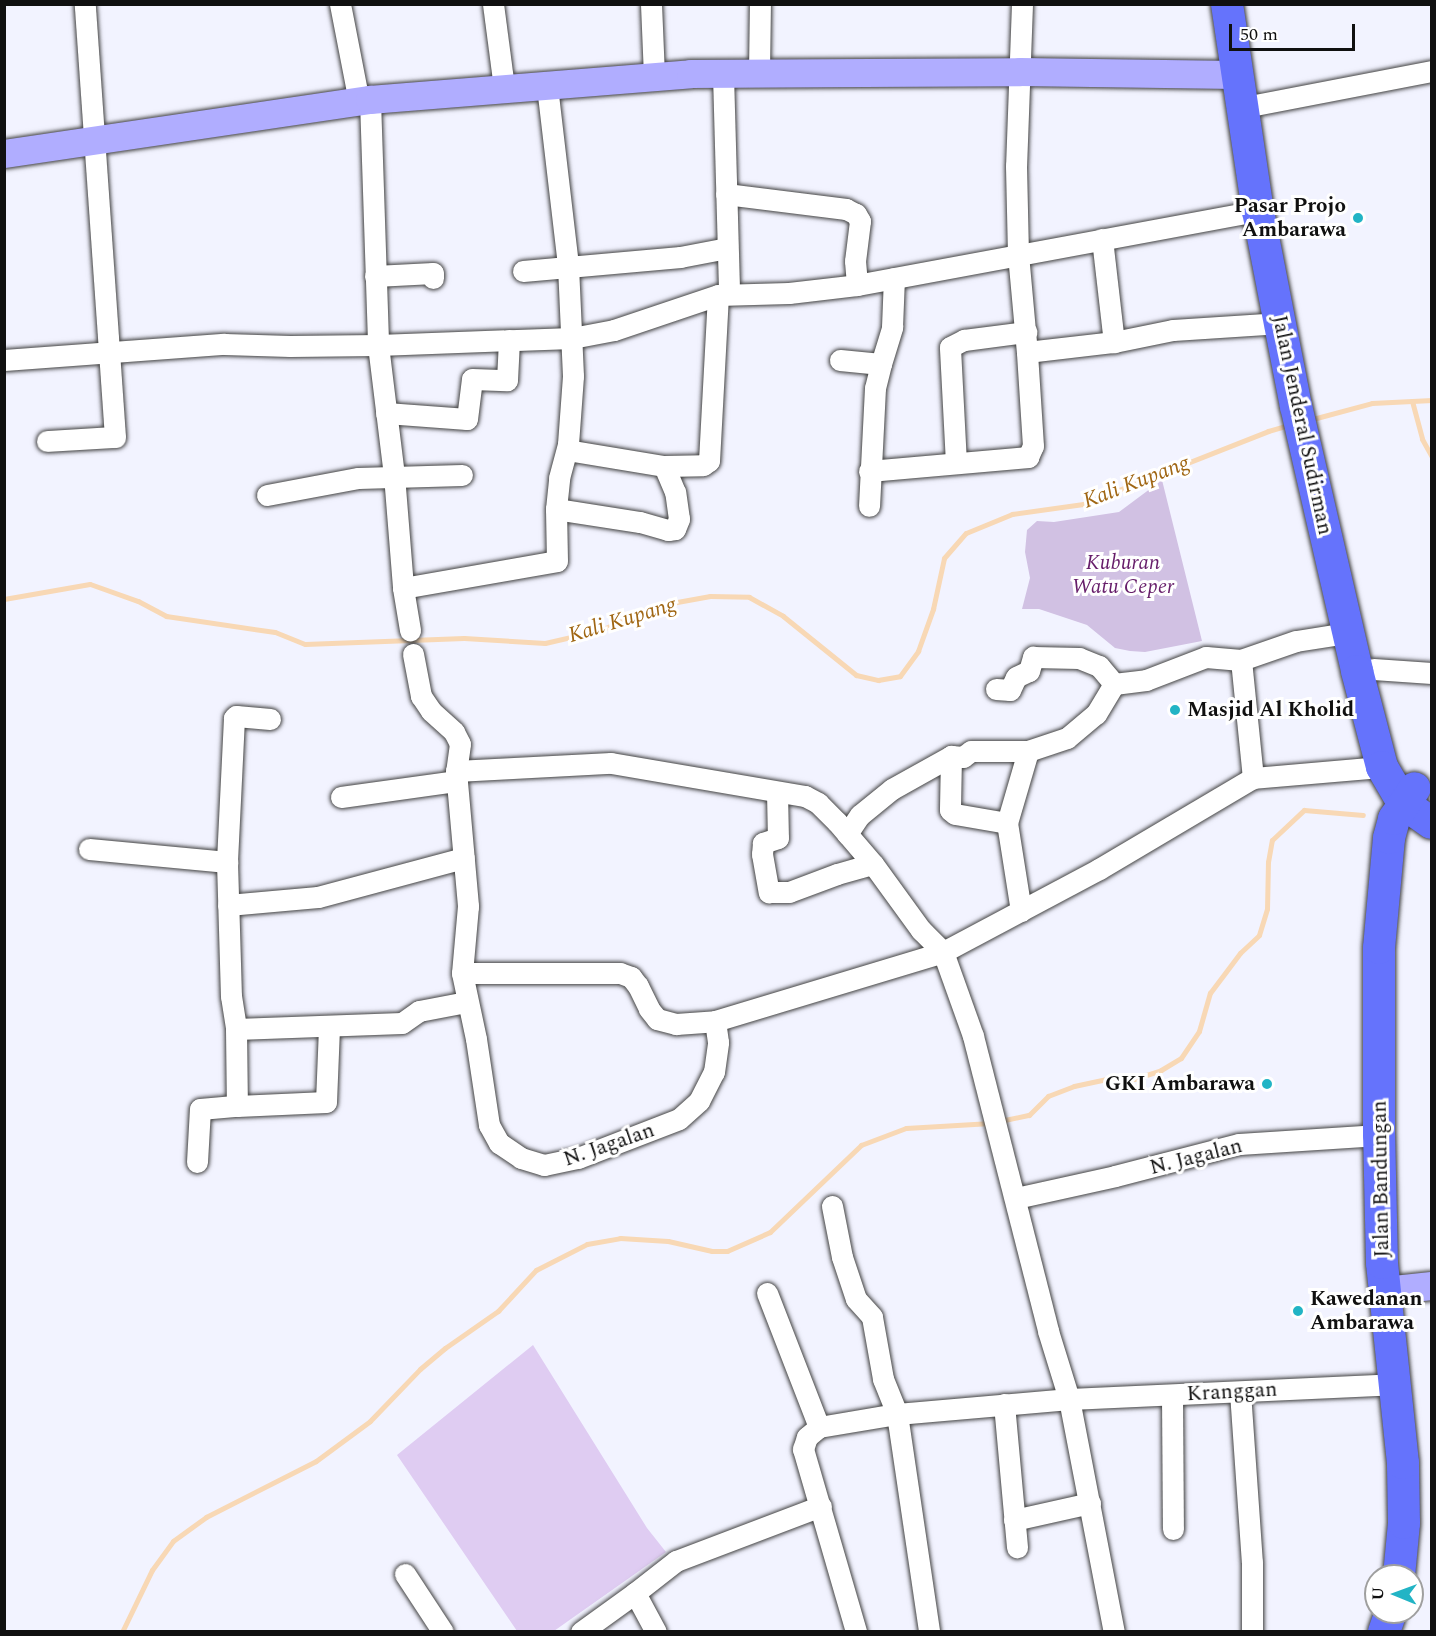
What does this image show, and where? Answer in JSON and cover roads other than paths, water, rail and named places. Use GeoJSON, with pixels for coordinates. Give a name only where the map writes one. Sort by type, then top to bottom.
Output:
{"type":"FeatureCollection","features":[{"type":"Feature","properties":{"kind":"main road","name":"Jalan Jenderal Sudirman"},"geometry":{"type":"LineString","coordinates":[[1227,4],[1258,211],[1281,323],[1399,762],[1431,823]]}},
{"type":"Feature","properties":{"kind":"main road","name":"Jalan Jenderal Sudirman"},"geometry":{"type":"LineString","coordinates":[[1242,4],[1254,105],[1303,404]]}},
{"type":"Feature","properties":{"kind":"main road","name":"Jalan Jenderal Sudirman"},"geometry":{"type":"LineString","coordinates":[[1315,448],[1347,633],[1382,767],[1417,798]]}},
{"type":"Feature","properties":{"kind":"main road","name":"Jalan Bandungan"},"geometry":{"type":"LineString","coordinates":[[1400,1564],[1404,1523],[1403,1463],[1385,1291],[1379,1135],[1379,948],[1389,838],[1417,798]]}},
{"type":"Feature","properties":{"kind":"street"},"geometry":{"type":"LineString","coordinates":[[47,441],[115,437],[85,4]]}},
{"type":"Feature","properties":{"kind":"street"},"geometry":{"type":"LineString","coordinates":[[340,4],[364,101],[378,345],[394,475],[403,588],[410,630]]}},
{"type":"Feature","properties":{"kind":"street"},"geometry":{"type":"LineString","coordinates":[[493,4],[504,87]]}},
{"type":"Feature","properties":{"kind":"street"},"geometry":{"type":"LineString","coordinates":[[651,4],[654,77]]}},
{"type":"Feature","properties":{"kind":"street"},"geometry":{"type":"LineString","coordinates":[[759,72],[760,4]]}},
{"type":"Feature","properties":{"kind":"street"},"geometry":{"type":"LineString","coordinates":[[869,471],[1021,458],[1028,456],[1032,451],[1027,342],[1018,254],[1016,166],[1022,4]]}},
{"type":"Feature","properties":{"kind":"street"},"geometry":{"type":"LineString","coordinates":[[1254,105],[1431,71]]}},
{"type":"Feature","properties":{"kind":"street"},"geometry":{"type":"LineString","coordinates":[[4,154],[364,101],[504,87],[654,77],[759,72],[1236,75]]}},
{"type":"Feature","properties":{"kind":"street"},"geometry":{"type":"LineString","coordinates":[[567,450],[664,466],[703,465],[709,461],[727,248],[723,74]]}},
{"type":"Feature","properties":{"kind":"street"},"geometry":{"type":"LineString","coordinates":[[403,588],[557,561],[556,509],[559,478],[567,450],[573,398],[572,338],[568,265],[547,85]]}},
{"type":"Feature","properties":{"kind":"street"},"geometry":{"type":"LineString","coordinates":[[726,195],[846,209],[856,214],[860,221],[855,261],[857,285]]}},
{"type":"Feature","properties":{"kind":"street"},"geometry":{"type":"LineString","coordinates":[[4,360],[224,344],[378,345],[572,338],[614,330],[724,294],[789,293],[857,285],[1258,211]]}},
{"type":"Feature","properties":{"kind":"street"},"geometry":{"type":"LineString","coordinates":[[1102,239],[1114,342]]}},
{"type":"Feature","properties":{"kind":"street"},"geometry":{"type":"LineString","coordinates":[[523,271],[568,265],[680,257],[727,248]]}},
{"type":"Feature","properties":{"kind":"street"},"geometry":{"type":"LineString","coordinates":[[375,276],[433,273],[433,278]]}},
{"type":"Feature","properties":{"kind":"street"},"geometry":{"type":"LineString","coordinates":[[869,506],[875,388],[892,327],[894,278]]}},
{"type":"Feature","properties":{"kind":"street"},"geometry":{"type":"LineString","coordinates":[[956,463],[950,347],[964,340],[1114,342],[1173,330],[1281,323]]}},
{"type":"Feature","properties":{"kind":"street"},"geometry":{"type":"LineString","coordinates":[[386,413],[467,419],[472,380],[507,380],[509,340]]}},
{"type":"Feature","properties":{"kind":"street"},"geometry":{"type":"LineString","coordinates":[[840,360],[881,364]]}},
{"type":"Feature","properties":{"kind":"street"},"geometry":{"type":"LineString","coordinates":[[556,509],[611,516],[668,530],[675,529],[679,519],[675,492],[664,466]]}},
{"type":"Feature","properties":{"kind":"street"},"geometry":{"type":"LineString","coordinates":[[267,495],[358,478],[394,475],[462,475]]}},
{"type":"Feature","properties":{"kind":"street"},"geometry":{"type":"LineString","coordinates":[[1114,684],[1146,680],[1206,657],[1241,660],[1296,641],[1347,633]]}},
{"type":"Feature","properties":{"kind":"street","name":"N. Jagalan"},"geometry":{"type":"LineString","coordinates":[[413,654],[422,696],[431,711],[454,732],[460,744],[456,776],[468,906],[462,973],[466,1002],[476,1039],[489,1125],[500,1143],[521,1158],[544,1165],[585,1156],[679,1119],[699,1101],[714,1072],[718,1042],[715,1021]]}},
{"type":"Feature","properties":{"kind":"street"},"geometry":{"type":"LineString","coordinates":[[996,689],[1010,690],[1016,677],[1029,671],[1033,657],[1079,658],[1099,666],[1114,684]]}},
{"type":"Feature","properties":{"kind":"street"},"geometry":{"type":"LineString","coordinates":[[1241,660],[1253,778]]}},
{"type":"Feature","properties":{"kind":"street"},"geometry":{"type":"LineString","coordinates":[[1373,669],[1431,673]]}},
{"type":"Feature","properties":{"kind":"street"},"geometry":{"type":"LineString","coordinates":[[848,834],[860,815],[892,789],[951,756],[963,756],[971,751],[1028,751],[1067,738],[1096,714],[1114,684]]}},
{"type":"Feature","properties":{"kind":"street"},"geometry":{"type":"LineString","coordinates":[[237,1106],[236,1029],[231,996],[227,862],[234,718],[236,716],[270,719]]}},
{"type":"Feature","properties":{"kind":"street"},"geometry":{"type":"LineString","coordinates":[[1021,911],[1007,823],[1028,751]]}},
{"type":"Feature","properties":{"kind":"street"},"geometry":{"type":"LineString","coordinates":[[951,756],[950,810],[955,814],[1007,823]]}},
{"type":"Feature","properties":{"kind":"street"},"geometry":{"type":"LineString","coordinates":[[341,797],[456,776],[611,763],[805,796],[818,803],[848,834],[921,930],[943,952],[973,1036],[1048,1331],[1069,1399],[1113,1626]]}},
{"type":"Feature","properties":{"kind":"street"},"geometry":{"type":"LineString","coordinates":[[462,973],[620,973],[631,977],[657,1019],[676,1024],[715,1021],[943,952],[1099,869],[1253,778],[1382,767]]}},
{"type":"Feature","properties":{"kind":"street"},"geometry":{"type":"LineString","coordinates":[[777,792],[778,838],[763,843],[762,855],[769,892],[789,892],[837,874],[873,864]]}},
{"type":"Feature","properties":{"kind":"street"},"geometry":{"type":"LineString","coordinates":[[89,849],[227,862]]}},
{"type":"Feature","properties":{"kind":"street"},"geometry":{"type":"LineString","coordinates":[[228,905],[318,897],[464,858]]}},
{"type":"Feature","properties":{"kind":"street"},"geometry":{"type":"LineString","coordinates":[[236,1029],[402,1023],[419,1011],[466,1002]]}},
{"type":"Feature","properties":{"kind":"street"},"geometry":{"type":"LineString","coordinates":[[197,1162],[200,1109],[326,1102],[329,1027]]}},
{"type":"Feature","properties":{"kind":"street","name":"N. Jagalan"},"geometry":{"type":"LineString","coordinates":[[1016,1198],[1126,1174],[1239,1144],[1379,1135]]}},
{"type":"Feature","properties":{"kind":"street"},"geometry":{"type":"LineString","coordinates":[[832,1206],[842,1257],[856,1299],[872,1317],[883,1379],[897,1414],[926,1631]]}},
{"type":"Feature","properties":{"kind":"street"},"geometry":{"type":"LineString","coordinates":[[1385,1291],[1431,1286]]}},
{"type":"Feature","properties":{"kind":"street"},"geometry":{"type":"LineString","coordinates":[[767,1293],[819,1427],[807,1437],[803,1449],[856,1632]]}},
{"type":"Feature","properties":{"kind":"street","name":"Kranggan"},"geometry":{"type":"LineString","coordinates":[[819,1427],[897,1414],[1069,1399],[1394,1384]]}},
{"type":"Feature","properties":{"kind":"street"},"geometry":{"type":"LineString","coordinates":[[1240,1392],[1252,1562],[1252,1632]]}},
{"type":"Feature","properties":{"kind":"street"},"geometry":{"type":"LineString","coordinates":[[1172,1395],[1173,1529]]}},
{"type":"Feature","properties":{"kind":"street"},"geometry":{"type":"LineString","coordinates":[[1004,1404],[1017,1547]]}},
{"type":"Feature","properties":{"kind":"street"},"geometry":{"type":"LineString","coordinates":[[1014,1520],[1090,1503]]}},
{"type":"Feature","properties":{"kind":"street"},"geometry":{"type":"LineString","coordinates":[[581,1632],[683,1557],[821,1506]]}},
{"type":"Feature","properties":{"kind":"street"},"geometry":{"type":"LineString","coordinates":[[405,1574],[443,1632]]}},
{"type":"Feature","properties":{"kind":"street"},"geometry":{"type":"LineString","coordinates":[[635,1593],[656,1632]]}},
{"type":"Feature","properties":{"kind":"waterway","name":"Kali Kupang"},"geometry":{"type":"LineString","coordinates":[[1309,420],[1372,403],[1432,400]]}},
{"type":"Feature","properties":{"kind":"waterway"},"geometry":{"type":"LineString","coordinates":[[1412,401],[1422,439],[1432,457]]}},
{"type":"Feature","properties":{"kind":"waterway","name":"Kali Kupang"},"geometry":{"type":"LineString","coordinates":[[4,599],[90,584],[138,601],[166,616],[275,632],[305,644],[464,638],[545,643],[601,630],[655,606],[710,596],[749,597],[783,616],[856,675],[878,680],[900,676],[918,651],[933,609],[944,558],[966,533],[1012,514],[1083,504],[1268,431],[1289,425]]}},
{"type":"Feature","properties":{"kind":"waterway"},"geometry":{"type":"LineString","coordinates":[[1000,1121],[1029,1115],[1048,1096],[1074,1086],[1116,1077],[1134,1079],[1161,1070],[1181,1058],[1199,1031],[1210,993],[1240,953],[1259,935],[1267,909],[1268,862],[1272,840],[1304,810],[1363,815]]}},
{"type":"Feature","properties":{"kind":"waterway"},"geometry":{"type":"LineString","coordinates":[[122,1632],[152,1570],[173,1541],[206,1517],[316,1461],[370,1421],[420,1369],[445,1348],[498,1311],[536,1270],[587,1244],[620,1238],[668,1241],[712,1251],[727,1251],[770,1232],[861,1145],[906,1128],[991,1123]]}},
{"type":"Feature","properties":{"kind":"place","name":"Pasar Projo Ambarawa"},"geometry":{"type":"Point","coordinates":[1358,218]}},
{"type":"Feature","properties":{"kind":"place","name":"Masjid Al Kholid"},"geometry":{"type":"Point","coordinates":[1175,710]}},
{"type":"Feature","properties":{"kind":"place","name":"GKI Ambarawa"},"geometry":{"type":"Point","coordinates":[1267,1084]}},
{"type":"Feature","properties":{"kind":"place","name":"Kawedanan Ambarawa"},"geometry":{"type":"Point","coordinates":[1298,1311]}},
{"type":"Feature","properties":{"kind":"park label","name":"Kuburan Watu Ceper"},"geometry":{"type":"Point","coordinates":[1123,575]}}]}
